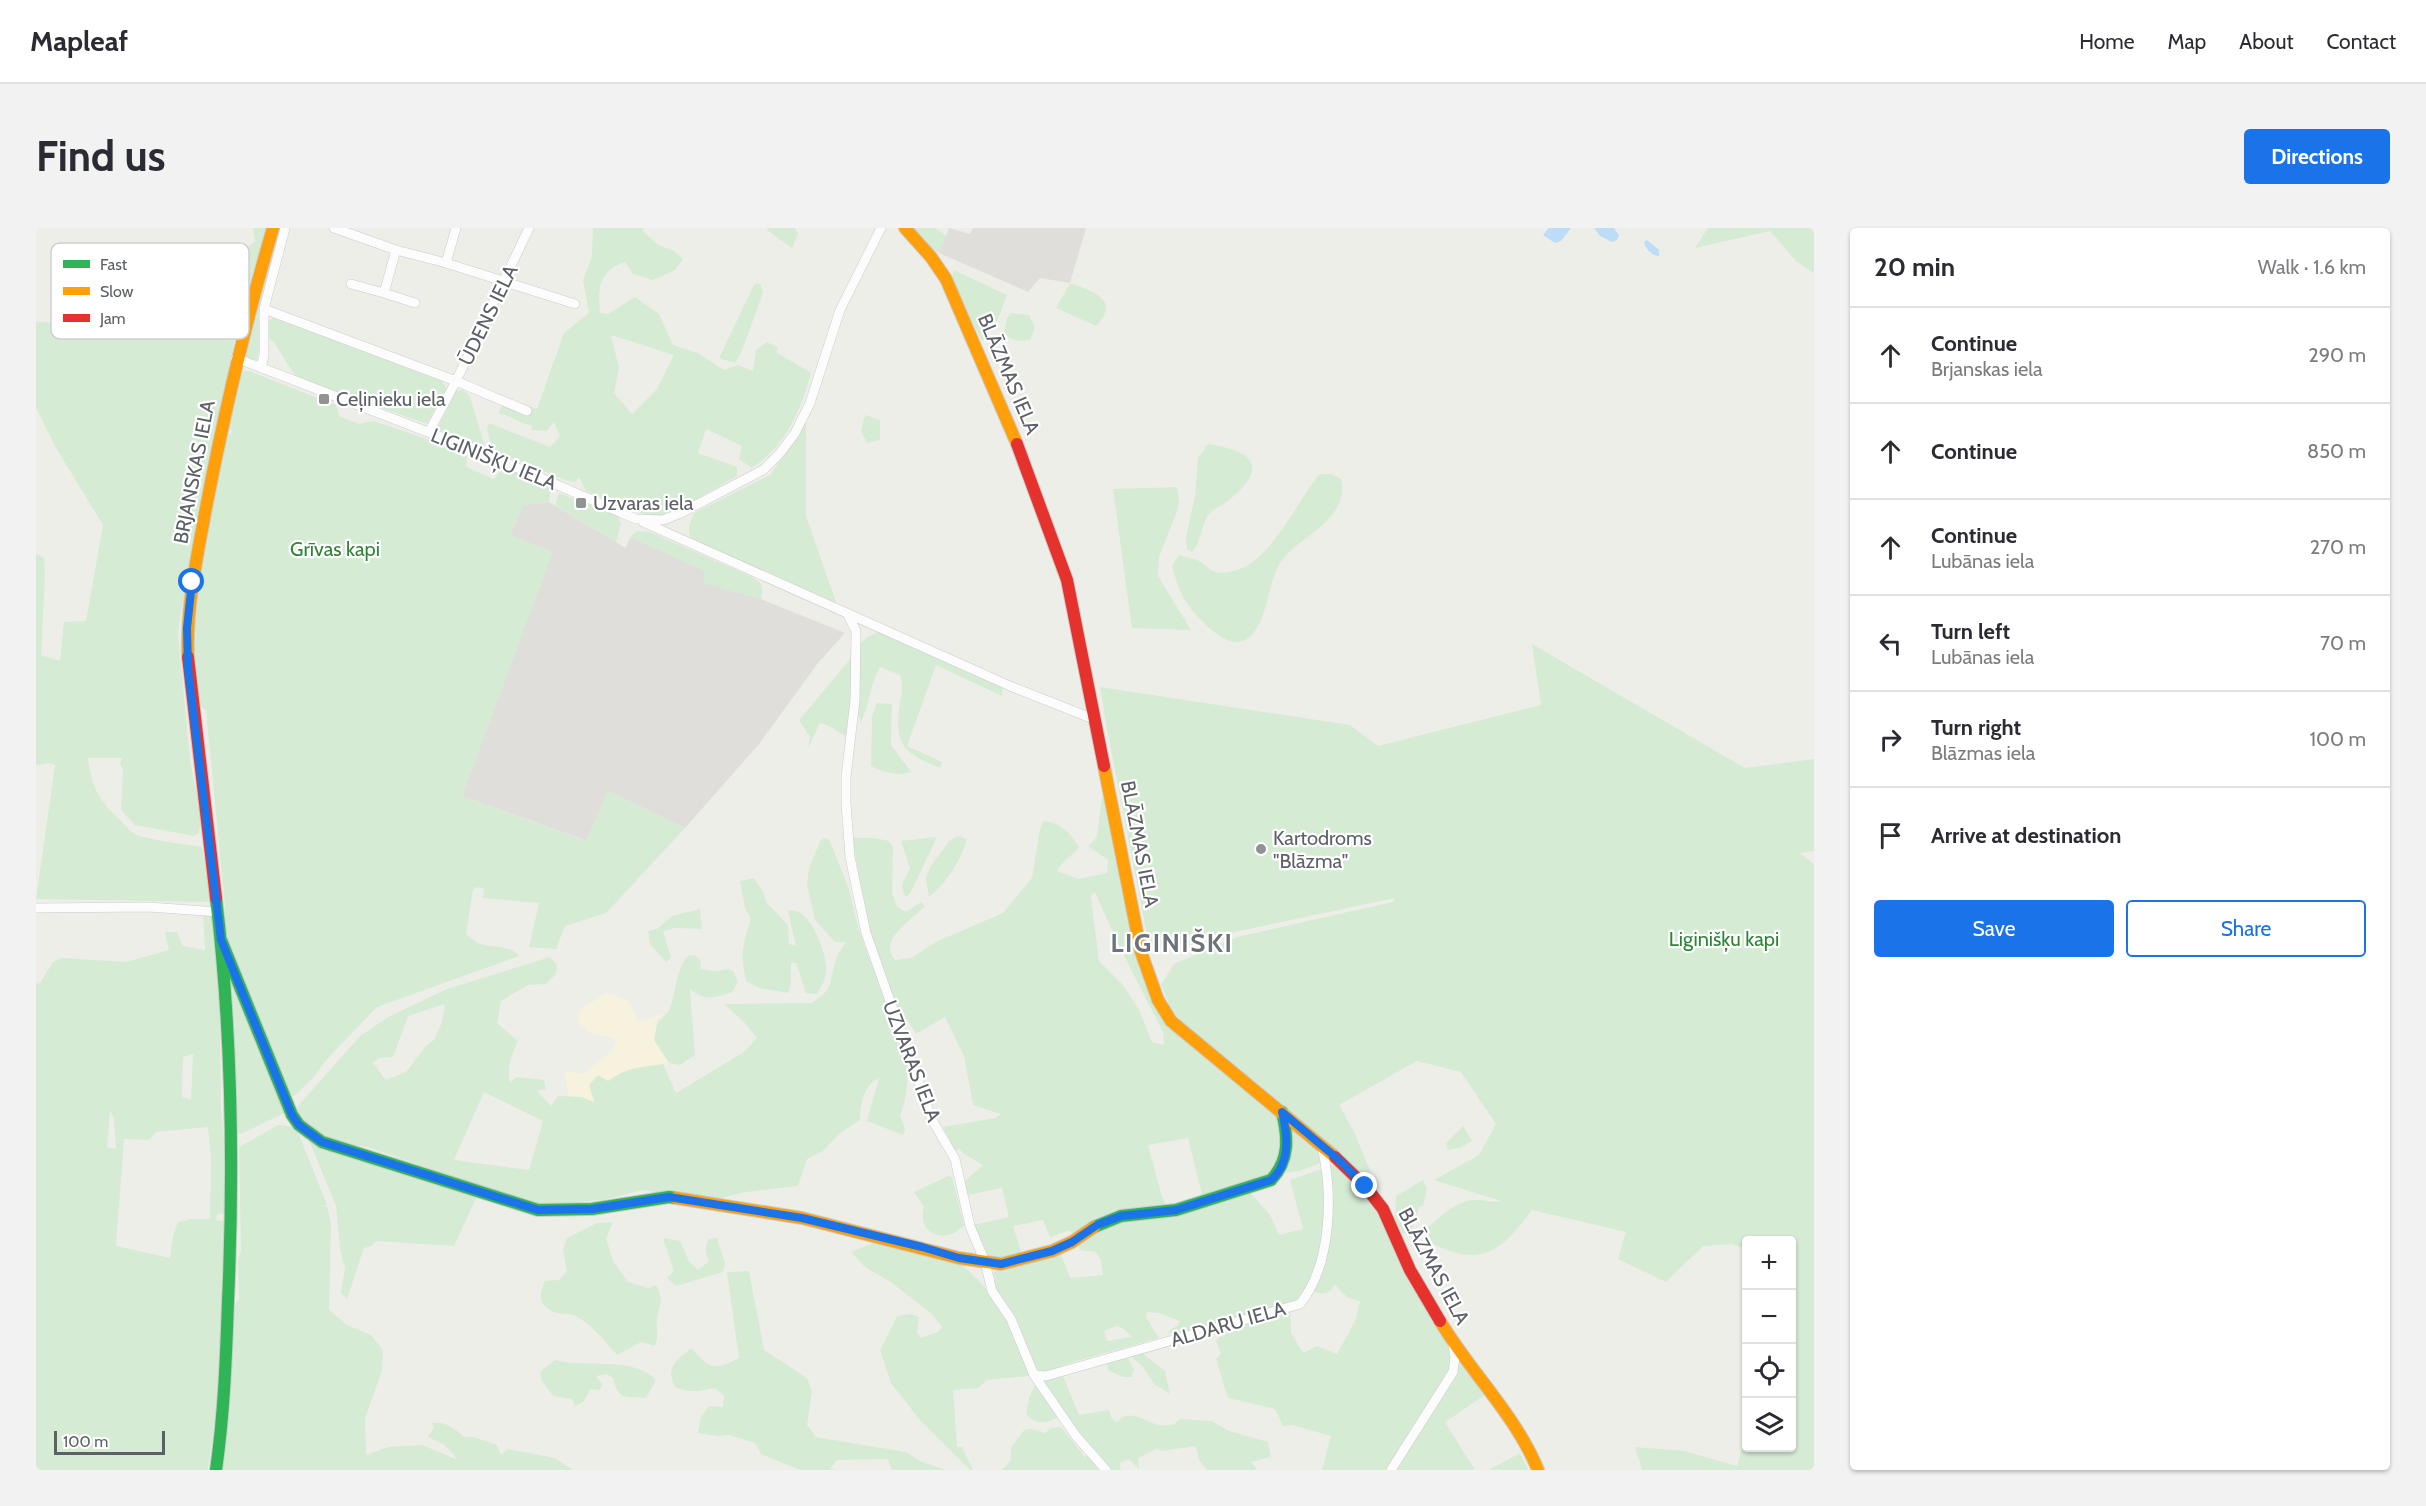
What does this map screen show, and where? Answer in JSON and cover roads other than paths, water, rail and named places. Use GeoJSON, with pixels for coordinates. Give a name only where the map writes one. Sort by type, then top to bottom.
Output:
{"type":"FeatureCollection","features":[{"type":"Feature","properties":{"kind":"street","name":"BRJANSKAS IELA"},"geometry":{"type":"LineString","coordinates":[[249,312],[273,228]]}},
{"type":"Feature","properties":{"kind":"street"},"geometry":{"type":"LineString","coordinates":[[261,368],[264,355],[264,309],[285,228]]}},
{"type":"Feature","properties":{"kind":"street"},"geometry":{"type":"LineString","coordinates":[[334,228],[371,239],[396,250],[446,263],[575,304]]}},
{"type":"Feature","properties":{"kind":"street"},"geometry":{"type":"LineString","coordinates":[[371,239],[374,228]]}},
{"type":"Feature","properties":{"kind":"street"},"geometry":{"type":"LineString","coordinates":[[446,263],[456,228]]}},
{"type":"Feature","properties":{"kind":"street","name":"ŪDENS IELA"},"geometry":{"type":"LineString","coordinates":[[429,432],[529,228]]}},
{"type":"Feature","properties":{"kind":"street","name":"LIGINIŠĶU IELA"},"geometry":{"type":"LineString","coordinates":[[236,358],[499,459],[636,519],[663,520],[763,470],[795,433],[810,403],[840,310],[881,228]]}},
{"type":"Feature","properties":{"kind":"street","name":"BLĀZMAS IELA"},"geometry":{"type":"LineString","coordinates":[[905,228],[931,257],[946,279],[964,317],[1032,480],[1067,580],[1141,951],[1158,1000],[1171,1021],[1339,1160],[1383,1209],[1410,1270],[1453,1343],[1497,1398],[1531,1453],[1538,1470]]}},
{"type":"Feature","properties":{"kind":"street"},"geometry":{"type":"LineString","coordinates":[[384,293],[396,250]]}},
{"type":"Feature","properties":{"kind":"street"},"geometry":{"type":"LineString","coordinates":[[351,285],[415,303]]}},
{"type":"Feature","properties":{"kind":"street"},"geometry":{"type":"LineString","coordinates":[[264,309],[456,381],[527,411]]}},
{"type":"Feature","properties":{"kind":"street","name":"BRJANSKAS IELA"},"geometry":{"type":"LineString","coordinates":[[221,940],[188,668],[187,628],[192,582],[220,430],[241,339]]}},
{"type":"Feature","properties":{"kind":"street"},"geometry":{"type":"LineString","coordinates":[[636,519],[1010,686],[1096,720]]}},
{"type":"Feature","properties":{"kind":"street","name":"UZVARAS IELA"},"geometry":{"type":"LineString","coordinates":[[848,615],[856,631],[855,700],[846,803],[850,857],[866,933],[932,1120],[955,1159],[970,1226],[985,1262],[992,1291],[1011,1319],[1034,1375],[1076,1436],[1106,1470]]}},
{"type":"Feature","properties":{"kind":"street"},"geometry":{"type":"LineString","coordinates":[[36,908],[218,909]]}},
{"type":"Feature","properties":{"kind":"street"},"geometry":{"type":"LineString","coordinates":[[221,940],[292,1115],[299,1125],[322,1142],[538,1210],[592,1209],[669,1197],[802,1218],[959,1258],[1001,1264],[1052,1251],[1072,1242],[1097,1225],[1121,1216],[1176,1210],[1271,1180],[1279,1173],[1285,1155],[1286,1128],[1282,1112]]}},
{"type":"Feature","properties":{"kind":"street"},"geometry":{"type":"LineString","coordinates":[[216,1470],[223,1422],[232,1222],[229,1066],[221,940]]}},
{"type":"Feature","properties":{"kind":"street","name":"ALDARU IELA"},"geometry":{"type":"LineString","coordinates":[[1034,1375],[1046,1376],[1300,1304],[1308,1294],[1318,1268],[1329,1210],[1322,1147]]}},
{"type":"Feature","properties":{"kind":"street"},"geometry":{"type":"LineString","coordinates":[[1391,1470],[1453,1372],[1455,1357],[1453,1343]]}},
{"type":"Feature","properties":{"kind":"water"},"geometry":{"type":"Polygon","coordinates":[[[1549,228],[1571,228],[1561,241],[1555,243],[1543,235],[1549,228]]]}},
{"type":"Feature","properties":{"kind":"water"},"geometry":{"type":"Polygon","coordinates":[[[1594,228],[1614,228],[1619,235],[1617,240],[1612,242],[1600,236],[1594,228]]]}},
{"type":"Feature","properties":{"kind":"water"},"geometry":{"type":"Polygon","coordinates":[[[1647,240],[1659,250],[1659,256],[1647,249],[1644,242],[1647,240]]]}},
{"type":"Feature","properties":{"kind":"place","name":"Ceļinieku iela"},"geometry":{"type":"Point","coordinates":[324,399]}},
{"type":"Feature","properties":{"kind":"place","name":"Uzvaras iela"},"geometry":{"type":"Point","coordinates":[581,503]}},
{"type":"Feature","properties":{"kind":"place","name":"Kartodroms \"Blāzma\""},"geometry":{"type":"Point","coordinates":[1261,849]}},
{"type":"Feature","properties":{"kind":"district","name":"LIGINIŠKI"},"geometry":{"type":"Point","coordinates":[1172,943]}},
{"type":"Feature","properties":{"kind":"park label","name":"Grīvas kapi"},"geometry":{"type":"Point","coordinates":[335,549]}},
{"type":"Feature","properties":{"kind":"park label","name":"Liginišķu kapi"},"geometry":{"type":"Point","coordinates":[1724,939]}}]}
